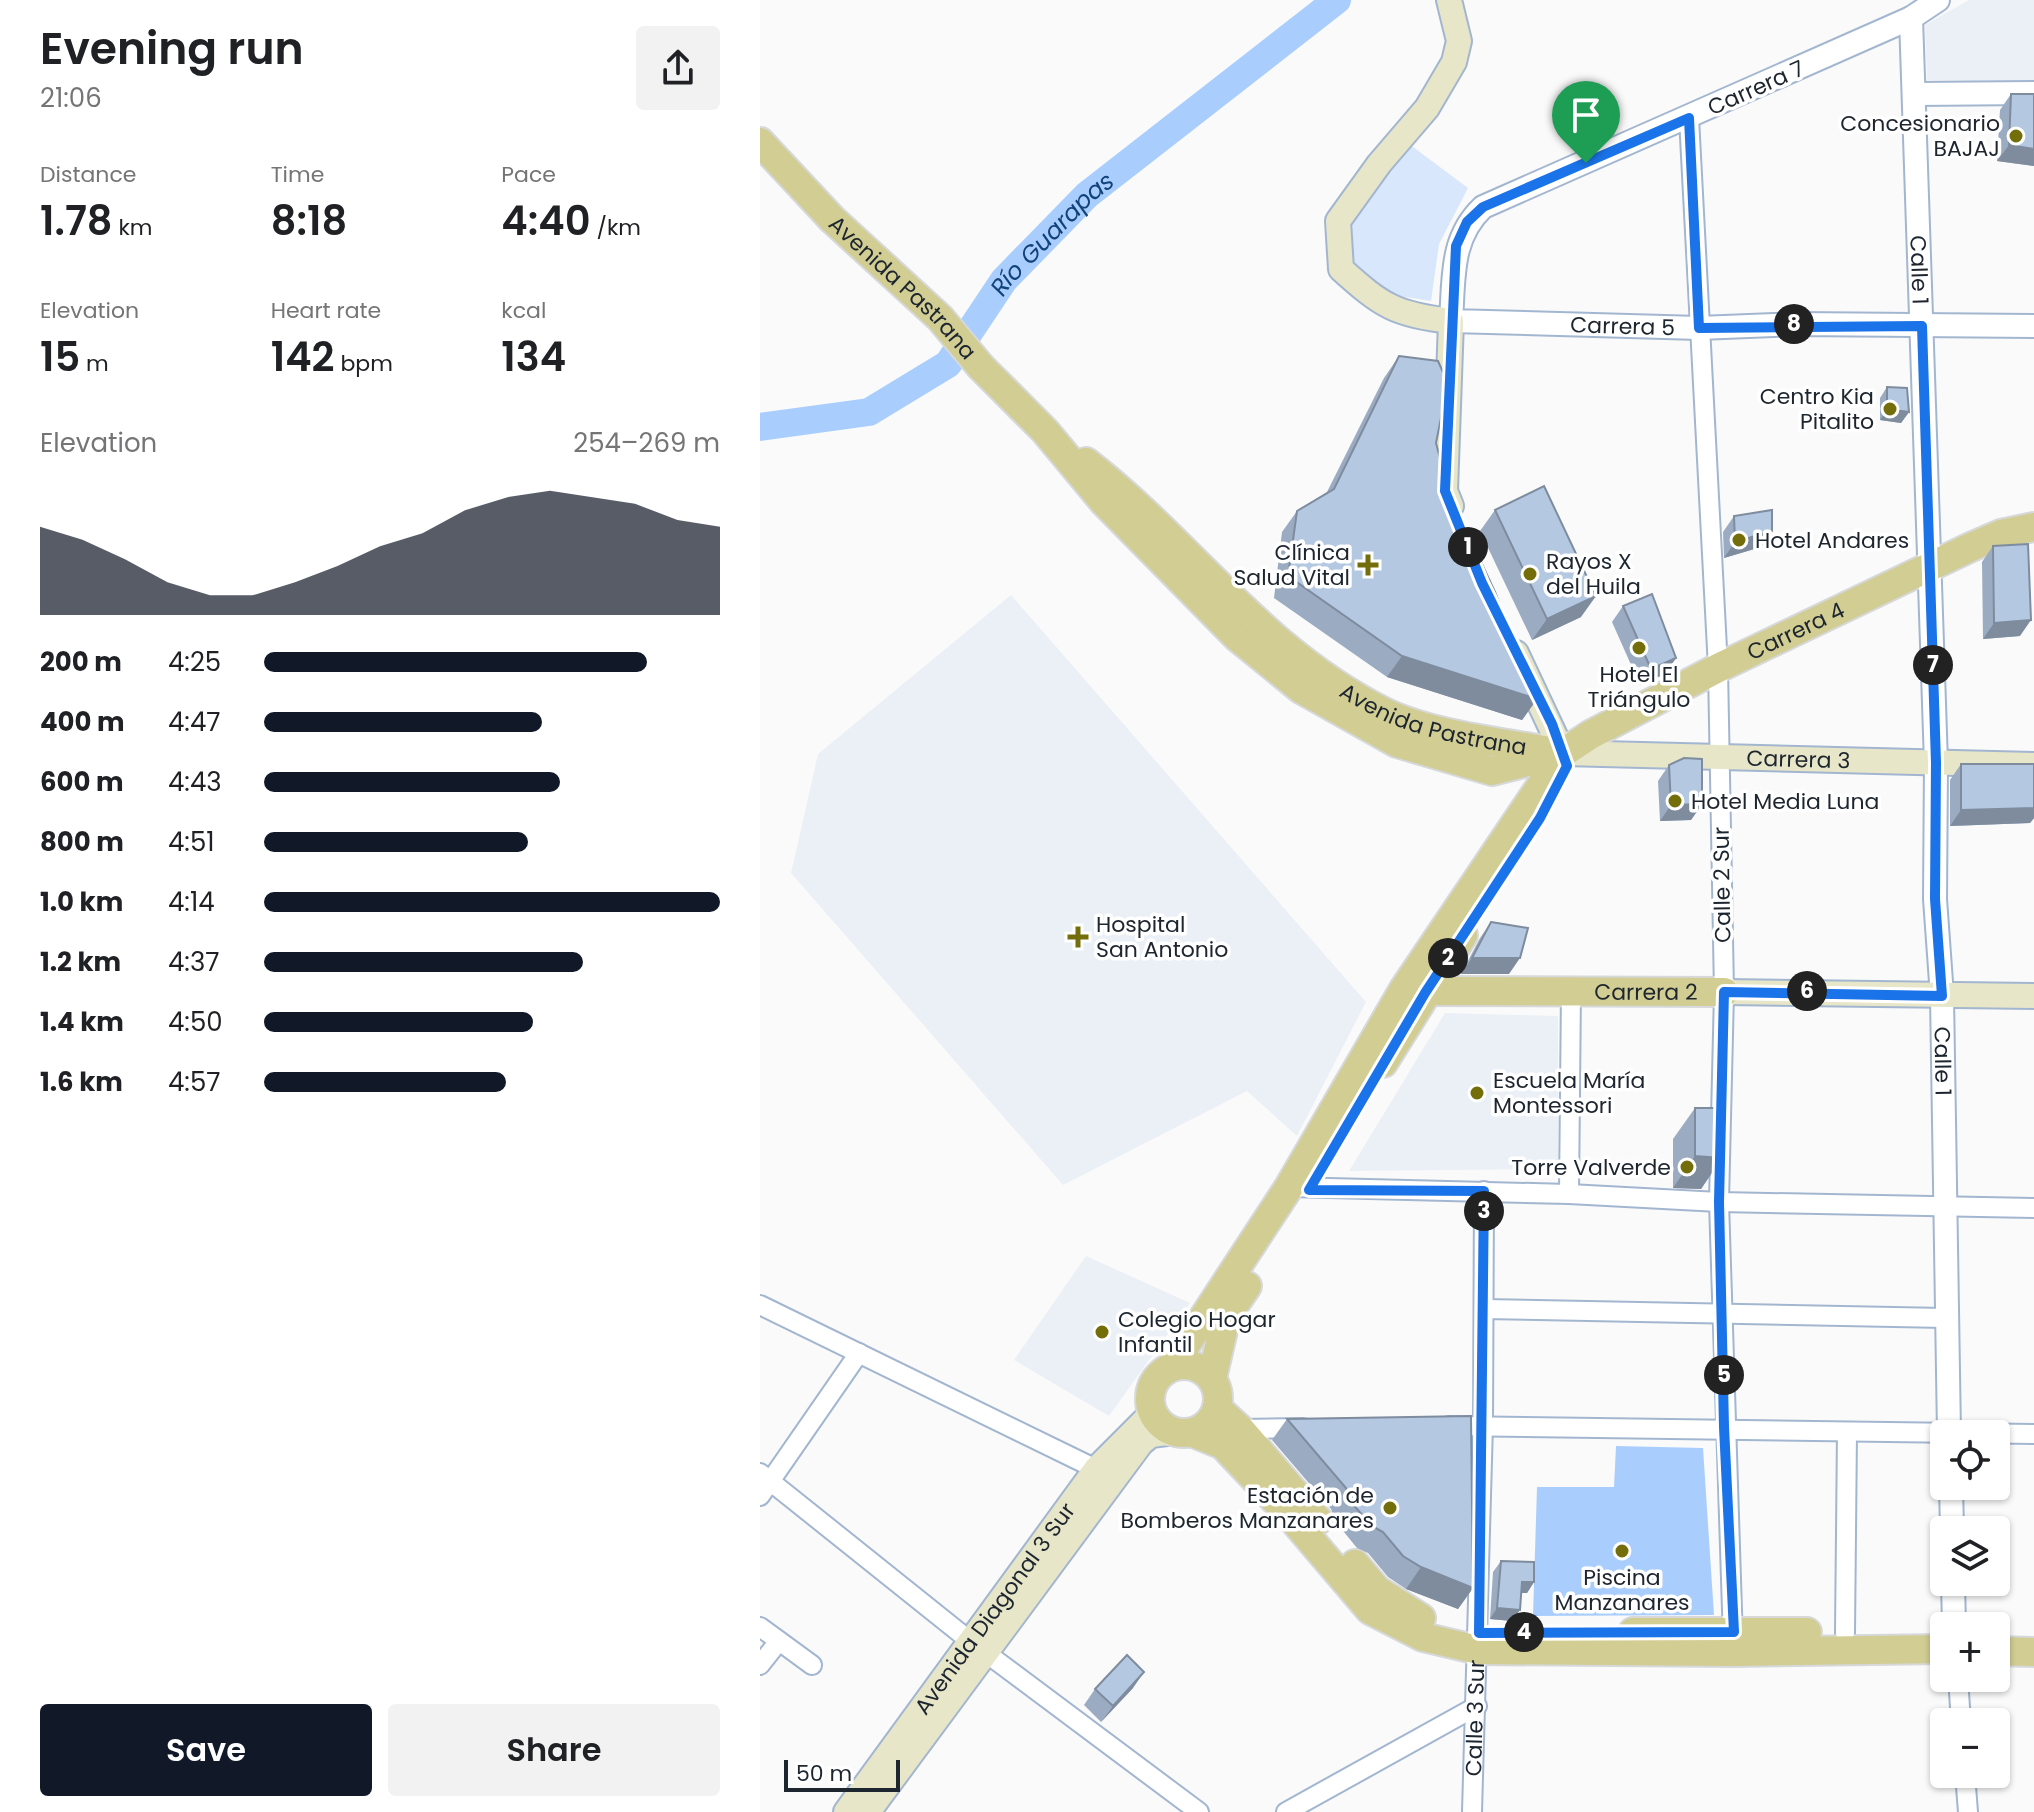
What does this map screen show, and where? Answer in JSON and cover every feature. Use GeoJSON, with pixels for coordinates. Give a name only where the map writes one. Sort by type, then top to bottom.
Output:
{"type":"FeatureCollection","features":[{"type":"Feature","properties":{"kind":"main road"},"geometry":{"type":"LineString","coordinates":[[1449,0],[1459,41],[1454,62],[1427,108],[1379,164],[1338,221],[1341,269],[1374,299],[1409,317],[1451,321],[1445,491],[1461,531]]}},
{"type":"Feature","properties":{"kind":"main road","name":"Avenida Pastrana"},"geometry":{"type":"LineString","coordinates":[[760,142],[832,219],[940,318],[981,367],[1045,431],[1104,502],[1237,637],[1301,689],[1397,743],[1492,771],[1563,753]]}},
{"type":"Feature","properties":{"kind":"main road","name":"Avenida Pastrana"},"geometry":{"type":"LineString","coordinates":[[1045,431],[1117,486],[1244,612],[1309,669],[1387,713],[1473,738],[1563,753]]}},
{"type":"Feature","properties":{"kind":"main road","name":"Carrera 4"},"geometry":{"type":"LineString","coordinates":[[1563,753],[1590,735],[1718,668],[2001,534],[2034,527]]}},
{"type":"Feature","properties":{"kind":"main road"},"geometry":{"type":"LineString","coordinates":[[1414,991],[1564,777],[1567,766],[1508,635]]}},
{"type":"Feature","properties":{"kind":"main road"},"geometry":{"type":"LineString","coordinates":[[1212,1378],[1226,1317],[1414,991],[1510,833],[1563,753]]}},
{"type":"Feature","properties":{"kind":"main road","name":"Carrera 3"},"geometry":{"type":"LineString","coordinates":[[1563,753],[2034,765]]}},
{"type":"Feature","properties":{"kind":"main road"},"geometry":{"type":"LineString","coordinates":[[1492,771],[1516,790],[1518,802],[1510,833]]}},
{"type":"Feature","properties":{"kind":"main road","name":"Carrera 2"},"geometry":{"type":"LineString","coordinates":[[1414,991],[2034,996]]}},
{"type":"Feature","properties":{"kind":"main road"},"geometry":{"type":"LineString","coordinates":[[1299,1189],[1172,1366],[1156,1376],[1149,1394],[1152,1413],[1161,1425],[1223,1445],[1290,1516],[1370,1610],[1423,1637],[1479,1641],[1733,1642],[1930,1649]]}},
{"type":"Feature","properties":{"kind":"main road"},"geometry":{"type":"LineString","coordinates":[[1172,1366],[1187,1364],[1201,1368],[1212,1378],[1218,1391],[1213,1419],[1185,1433]]}},
{"type":"Feature","properties":{"kind":"main road"},"geometry":{"type":"LineString","coordinates":[[1217,1408],[1240,1429],[1377,1590],[1426,1621],[1479,1641]]}},
{"type":"Feature","properties":{"kind":"main road","name":"Avenida Diagonal 3 Sur"},"geometry":{"type":"LineString","coordinates":[[868,1812],[1096,1469],[1152,1413]]}},
{"type":"Feature","properties":{"kind":"main road","name":"Avenida Diagonal 3 Sur"},"geometry":{"type":"LineString","coordinates":[[846,1812],[1141,1443],[1151,1435],[1185,1433]]}},
{"type":"Feature","properties":{"kind":"main road"},"geometry":{"type":"LineString","coordinates":[[1733,1642],[1845,1633],[1930,1635]]}},
{"type":"Feature","properties":{"kind":"main road"},"geometry":{"type":"LineString","coordinates":[[2010,1635],[2034,1635]]}},
{"type":"Feature","properties":{"kind":"main road"},"geometry":{"type":"LineString","coordinates":[[2010,1651],[2034,1652]]}},
{"type":"Feature","properties":{"kind":"street","name":"Carrera 7"},"geometry":{"type":"LineString","coordinates":[[1451,321],[1456,246],[1467,222],[1483,207],[1911,18],[1938,0]]}},
{"type":"Feature","properties":{"kind":"street","name":"Calle 1"},"geometry":{"type":"LineString","coordinates":[[1911,18],[1936,763],[1935,899],[1942,996],[1949,1420]]}},
{"type":"Feature","properties":{"kind":"street"},"geometry":{"type":"LineString","coordinates":[[1914,94],[2034,93]]}},
{"type":"Feature","properties":{"kind":"street","name":"Calle 2 Sur"},"geometry":{"type":"LineString","coordinates":[[1689,118],[1718,668],[1724,992],[1719,1202],[1733,1642]]}},
{"type":"Feature","properties":{"kind":"street","name":"Carrera 5"},"geometry":{"type":"LineString","coordinates":[[1451,321],[1699,328],[2034,326]]}},
{"type":"Feature","properties":{"kind":"street"},"geometry":{"type":"LineString","coordinates":[[1569,1194],[1571,990]]}},
{"type":"Feature","properties":{"kind":"street"},"geometry":{"type":"LineString","coordinates":[[1299,1189],[1484,1191],[1719,1202],[2034,1208]]}},
{"type":"Feature","properties":{"kind":"street","name":"Calle 3 Sur"},"geometry":{"type":"LineString","coordinates":[[1472,1812],[1479,1641],[1484,1191]]}},
{"type":"Feature","properties":{"kind":"street"},"geometry":{"type":"LineString","coordinates":[[760,1305],[1096,1469]]}},
{"type":"Feature","properties":{"kind":"street"},"geometry":{"type":"LineString","coordinates":[[1484,1309],[1945,1318]]}},
{"type":"Feature","properties":{"kind":"street"},"geometry":{"type":"LineString","coordinates":[[859,1353],[764,1483],[1199,1812]]}},
{"type":"Feature","properties":{"kind":"street"},"geometry":{"type":"LineString","coordinates":[[1422,1426],[1724,1427],[1930,1433]]}},
{"type":"Feature","properties":{"kind":"street"},"geometry":{"type":"LineString","coordinates":[[1240,1429],[1316,1428]]}},
{"type":"Feature","properties":{"kind":"street"},"geometry":{"type":"LineString","coordinates":[[1845,1633],[1847,1432]]}},
{"type":"Feature","properties":{"kind":"street"},"geometry":{"type":"LineString","coordinates":[[2010,1434],[2034,1434]]}},
{"type":"Feature","properties":{"kind":"street"},"geometry":{"type":"LineString","coordinates":[[760,1627],[812,1665]]}},
{"type":"Feature","properties":{"kind":"street"},"geometry":{"type":"LineString","coordinates":[[760,1665],[779,1641]]}},
{"type":"Feature","properties":{"kind":"street"},"geometry":{"type":"LineString","coordinates":[[1286,1812],[1477,1706]]}},
{"type":"Feature","properties":{"kind":"street"},"geometry":{"type":"LineString","coordinates":[[1966,1788],[1968,1812]]}},
{"type":"Feature","properties":{"kind":"shaded area"},"geometry":{"type":"Polygon","coordinates":[[[1969,0],[2034,0],[2034,83],[1927,80],[1925,25],[1969,0]]]}},
{"type":"Feature","properties":{"kind":"shaded area"},"geometry":{"type":"Polygon","coordinates":[[[1409,144],[1468,188],[1439,244],[1431,301],[1393,295],[1353,266],[1347,224],[1409,144]]]}},
{"type":"Feature","properties":{"kind":"shaded area","name":"Hospital San Antonio"},"geometry":{"type":"Polygon","coordinates":[[[1011,595],[1366,1002],[1297,1136],[1247,1091],[1063,1185],[791,873],[818,754],[1011,595]]]}},
{"type":"Feature","properties":{"kind":"shaded area","name":"Escuela María Montessori"},"geometry":{"type":"Polygon","coordinates":[[[1445,1013],[1558,1016],[1558,1169],[1349,1171],[1445,1013]]]}},
{"type":"Feature","properties":{"kind":"shaded area","name":"Colegio Hogar Infantil"},"geometry":{"type":"Polygon","coordinates":[[[1086,1256],[1190,1303],[1109,1416],[1014,1360],[1086,1256]]]}},
{"type":"Feature","properties":{"kind":"water","name":"Piscina Manzanares"},"geometry":{"type":"Polygon","coordinates":[[[1616,1446],[1703,1448],[1714,1615],[1533,1616],[1537,1487],[1614,1487],[1616,1446]]]}},
{"type":"Feature","properties":{"kind":"building"},"geometry":{"type":"Polygon","coordinates":[[[2011,94],[2034,94],[2034,149],[2009,145],[2011,94]]]}},
{"type":"Feature","properties":{"kind":"building","name":"Clínica Salud Vital"},"geometry":{"type":"Polygon","coordinates":[[[1399,356],[1438,361],[1448,383],[1436,443],[1449,493],[1495,592],[1537,699],[1402,656],[1288,576],[1297,511],[1334,489],[1399,356]]]}},
{"type":"Feature","properties":{"kind":"building"},"geometry":{"type":"Polygon","coordinates":[[[1887,387],[1907,388],[1909,412],[1887,409],[1887,387]]]}},
{"type":"Feature","properties":{"kind":"building"},"geometry":{"type":"Polygon","coordinates":[[[1544,486],[1596,596],[1547,619],[1495,510],[1544,486]]]}},
{"type":"Feature","properties":{"kind":"building"},"geometry":{"type":"Polygon","coordinates":[[[1772,510],[1772,531],[1735,542],[1734,516],[1772,510]]]}},
{"type":"Feature","properties":{"kind":"building"},"geometry":{"type":"Polygon","coordinates":[[[2028,544],[2031,620],[1994,623],[1993,546],[2028,544]]]}},
{"type":"Feature","properties":{"kind":"building"},"geometry":{"type":"Polygon","coordinates":[[[1652,594],[1676,658],[1651,669],[1623,606],[1652,594]]]}},
{"type":"Feature","properties":{"kind":"building"},"geometry":{"type":"Polygon","coordinates":[[[1684,758],[1702,759],[1702,804],[1671,805],[1669,765],[1684,758]]]}},
{"type":"Feature","properties":{"kind":"building"},"geometry":{"type":"Polygon","coordinates":[[[1961,764],[2034,764],[2034,808],[1961,810],[1961,764]]]}},
{"type":"Feature","properties":{"kind":"building"},"geometry":{"type":"Polygon","coordinates":[[[1491,922],[1528,928],[1520,958],[1472,958],[1491,922]]]}},
{"type":"Feature","properties":{"kind":"building"},"geometry":{"type":"Polygon","coordinates":[[[1695,1108],[1723,1108],[1722,1158],[1695,1156],[1695,1108]]]}},
{"type":"Feature","properties":{"kind":"building","name":"Estación de Bomberos Manzanares"},"geometry":{"type":"Polygon","coordinates":[[[1471,1416],[1473,1588],[1421,1567],[1403,1556],[1349,1500],[1346,1488],[1287,1419],[1471,1416]]]}},
{"type":"Feature","properties":{"kind":"building"},"geometry":{"type":"Polygon","coordinates":[[[1501,1561],[1534,1562],[1534,1582],[1522,1582],[1520,1610],[1497,1608],[1501,1561]]]}},
{"type":"Feature","properties":{"kind":"building"},"geometry":{"type":"Polygon","coordinates":[[[1127,1655],[1144,1672],[1113,1706],[1095,1689],[1127,1655]]]}},
{"type":"Feature","properties":{"kind":"waterway","name":"Río Guarapas"},"geometry":{"type":"LineString","coordinates":[[760,427],[869,412],[948,364],[1004,280],[1087,195],[1337,0]]}},
{"type":"Feature","properties":{"kind":"place","name":"Concesionario BAJAJ"},"geometry":{"type":"Point","coordinates":[2016,136]}},
{"type":"Feature","properties":{"kind":"place","name":"Centro Kia Pitalito"},"geometry":{"type":"Point","coordinates":[1890,409]}},
{"type":"Feature","properties":{"kind":"place","name":"Hotel Andares"},"geometry":{"type":"Point","coordinates":[1739,540]}},
{"type":"Feature","properties":{"kind":"place","name":"Clínica Salud Vital"},"geometry":{"type":"Point","coordinates":[1368,565]}},
{"type":"Feature","properties":{"kind":"place","name":"Rayos X del Huila"},"geometry":{"type":"Point","coordinates":[1530,574]}},
{"type":"Feature","properties":{"kind":"place","name":"Hotel El Triángulo"},"geometry":{"type":"Point","coordinates":[1639,648]}},
{"type":"Feature","properties":{"kind":"place","name":"Hotel Media Luna"},"geometry":{"type":"Point","coordinates":[1675,801]}},
{"type":"Feature","properties":{"kind":"place","name":"Hospital San Antonio"},"geometry":{"type":"Point","coordinates":[1078,937]}},
{"type":"Feature","properties":{"kind":"place","name":"Escuela María Montessori"},"geometry":{"type":"Point","coordinates":[1477,1093]}},
{"type":"Feature","properties":{"kind":"place","name":"Torre Valverde"},"geometry":{"type":"Point","coordinates":[1687,1167]}},
{"type":"Feature","properties":{"kind":"place","name":"Colegio Hogar Infantil"},"geometry":{"type":"Point","coordinates":[1102,1332]}},
{"type":"Feature","properties":{"kind":"place","name":"Estación de Bomberos Manzanares"},"geometry":{"type":"Point","coordinates":[1390,1508]}},
{"type":"Feature","properties":{"kind":"place","name":"Piscina Manzanares"},"geometry":{"type":"Point","coordinates":[1622,1551]}},
{"type":"Feature","properties":{"kind":"route"},"geometry":{"type":"LineString","coordinates":[[1689,118],[1699,328],[1796,324],[1922,326],[1936,763],[1937,966],[1942,996],[1834,991],[1724,992],[1719,1202],[1724,1314],[1724,1427],[1734,1632],[1479,1633],[1484,1191],[1309,1190],[1425,993],[1540,818],[1564,777],[1567,766],[1552,724],[1482,583],[1445,491],[1445,467],[1456,246],[1467,222],[1483,207],[1586,163],[1689,118]]}}]}
